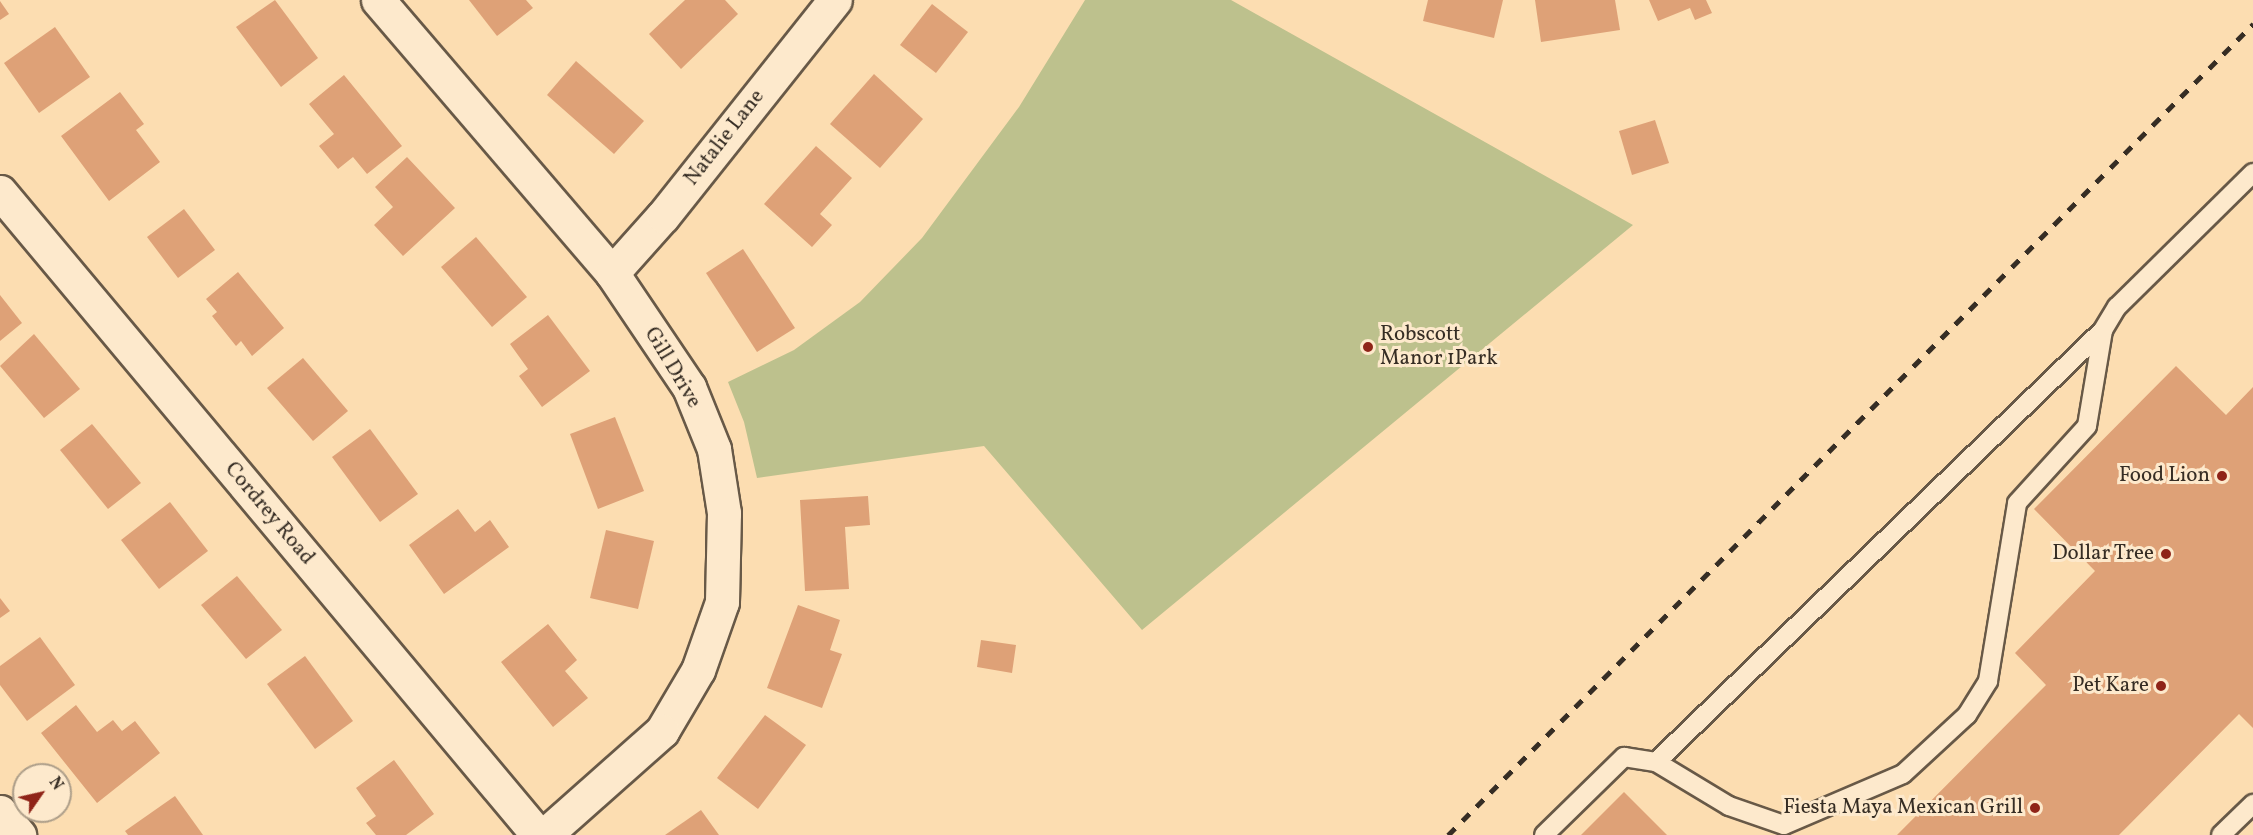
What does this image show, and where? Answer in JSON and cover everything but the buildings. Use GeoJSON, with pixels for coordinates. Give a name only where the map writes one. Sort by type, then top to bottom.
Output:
{"type":"FeatureCollection","features":[{"type":"Feature","properties":{"kind":"street","name":"Gill Drive"},"geometry":{"type":"LineString","coordinates":[[378,0],[612,273],[689,387],[714,449],[724,513],[722,602],[698,670],[662,731],[545,835]]}},
{"type":"Feature","properties":{"kind":"street","name":"Natalie Lane"},"geometry":{"type":"LineString","coordinates":[[612,273],[663,216],[835,0]]}},
{"type":"Feature","properties":{"kind":"street","name":"Cordrey Road"},"geometry":{"type":"LineString","coordinates":[[0,192],[538,835]]}},
{"type":"Feature","properties":{"kind":"street"},"geometry":{"type":"LineString","coordinates":[[0,812],[19,835]]}},
{"type":"Feature","properties":{"kind":"lane"},"geometry":{"type":"LineString","coordinates":[[1656,762],[2103,330],[2117,307],[2253,173]]}},
{"type":"Feature","properties":{"kind":"lane"},"geometry":{"type":"LineString","coordinates":[[1544,835],[1624,757],[1656,762],[1729,806],[1784,825],[1903,774],[1967,715],[1988,681],[2017,503],[2086,426],[2103,330]]}},
{"type":"Feature","properties":{"kind":"lane"},"geometry":{"type":"LineString","coordinates":[[2221,835],[2253,804]]}},
{"type":"Feature","properties":{"kind":"green space"},"geometry":{"type":"Polygon","coordinates":[[[1085,0],[1231,0],[1633,225],[1142,630],[984,446],[757,478],[744,422],[728,382],[794,350],[860,302],[922,238],[1019,107],[1085,0]]]}},
{"type":"Feature","properties":{"kind":"railway"},"geometry":{"type":"LineString","coordinates":[[1448,835],[2253,24]]}},
{"type":"Feature","properties":{"kind":"place","name":"Robscott Manor 1Park"},"geometry":{"type":"Point","coordinates":[1368,347]}},
{"type":"Feature","properties":{"kind":"place","name":"Food Lion"},"geometry":{"type":"Point","coordinates":[2222,476]}},
{"type":"Feature","properties":{"kind":"place","name":"Dollar Tree"},"geometry":{"type":"Point","coordinates":[2166,554]}},
{"type":"Feature","properties":{"kind":"place","name":"Pet Kare"},"geometry":{"type":"Point","coordinates":[2161,686]}},
{"type":"Feature","properties":{"kind":"place","name":"Fiesta Maya Mexican Grill"},"geometry":{"type":"Point","coordinates":[2035,808]}}]}
